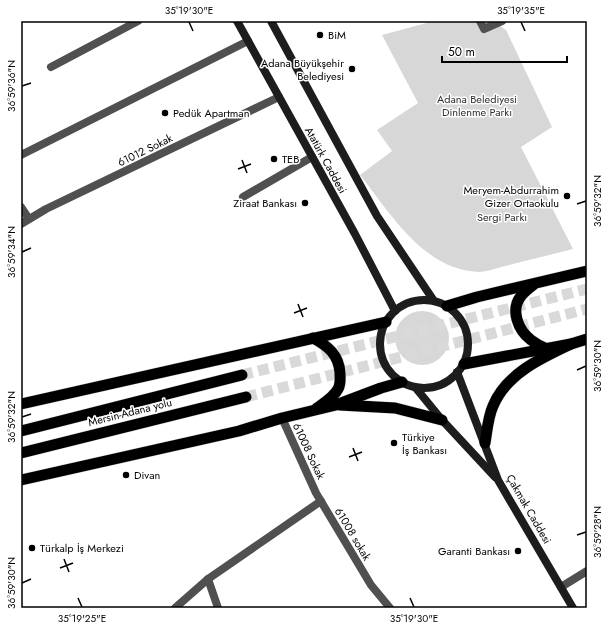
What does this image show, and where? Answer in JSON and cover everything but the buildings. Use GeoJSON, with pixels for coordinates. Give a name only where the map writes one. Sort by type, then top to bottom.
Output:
{"type":"FeatureCollection","features":[{"type":"Feature","properties":{"kind":"highway"},"geometry":{"type":"LineString","coordinates":[[447,306],[587,271]]}},
{"type":"Feature","properties":{"kind":"highway"},"geometry":{"type":"LineString","coordinates":[[535,283],[521,296],[517,303],[516,317],[522,331],[531,340],[545,348]]}},
{"type":"Feature","properties":{"kind":"highway"},"geometry":{"type":"LineString","coordinates":[[21,404],[386,322]]}},
{"type":"Feature","properties":{"kind":"highway"},"geometry":{"type":"LineString","coordinates":[[313,338],[325,344],[332,351],[340,367],[340,382],[338,390],[314,411]]}},
{"type":"Feature","properties":{"kind":"highway"},"geometry":{"type":"LineString","coordinates":[[485,443],[493,406],[505,386],[540,358],[571,344],[587,339]]}},
{"type":"Feature","properties":{"kind":"highway"},"geometry":{"type":"LineString","coordinates":[[460,368],[545,348],[571,344]]}},
{"type":"Feature","properties":{"kind":"highway","name":"Mersin-Adana yolu"},"geometry":{"type":"LineString","coordinates":[[21,431],[242,375]]}},
{"type":"Feature","properties":{"kind":"highway"},"geometry":{"type":"LineString","coordinates":[[21,480],[240,431],[282,418],[336,405],[381,388],[402,382]]}},
{"type":"Feature","properties":{"kind":"highway","name":"Mersin-Adana yolu"},"geometry":{"type":"LineString","coordinates":[[21,453],[246,397]]}},
{"type":"Feature","properties":{"kind":"highway"},"geometry":{"type":"LineString","coordinates":[[336,405],[395,408],[442,420]]}},
{"type":"Feature","properties":{"kind":"main road","name":"Atatürk Caddesi"},"geometry":{"type":"LineString","coordinates":[[237,21],[355,234],[395,311]]}},
{"type":"Feature","properties":{"kind":"main road","name":"Atatürk Caddesi"},"geometry":{"type":"LineString","coordinates":[[272,21],[377,216],[434,301]]}},
{"type":"Feature","properties":{"kind":"main road"},"geometry":{"type":"LineString","coordinates":[[420,300],[434,301],[447,306],[457,315],[465,326],[468,339],[467,353],[460,368],[454,376],[442,384],[428,388],[415,387],[402,382],[391,373],[384,361],[380,348],[381,334],[386,322],[395,311],[407,303],[420,300]]}},
{"type":"Feature","properties":{"kind":"main road","name":"Çakmak Caddesi"},"geometry":{"type":"LineString","coordinates":[[460,368],[498,480],[573,608]]}},
{"type":"Feature","properties":{"kind":"main road"},"geometry":{"type":"LineString","coordinates":[[415,387],[442,420],[498,480]]}},
{"type":"Feature","properties":{"kind":"street"},"geometry":{"type":"LineString","coordinates":[[51,67],[138,21]]}},
{"type":"Feature","properties":{"kind":"street"},"geometry":{"type":"LineString","coordinates":[[480,21],[484,29],[502,21]]}},
{"type":"Feature","properties":{"kind":"street"},"geometry":{"type":"LineString","coordinates":[[21,156],[248,41]]}},
{"type":"Feature","properties":{"kind":"street","name":"61012 Sokak"},"geometry":{"type":"LineString","coordinates":[[21,224],[46,210],[279,97]]}},
{"type":"Feature","properties":{"kind":"street"},"geometry":{"type":"LineString","coordinates":[[243,197],[312,158]]}},
{"type":"Feature","properties":{"kind":"street"},"geometry":{"type":"LineString","coordinates":[[21,207],[29,219]]}},
{"type":"Feature","properties":{"kind":"street","name":"61008 Sokak"},"geometry":{"type":"LineString","coordinates":[[282,418],[316,493]]}},
{"type":"Feature","properties":{"kind":"street","name":"61008 sokak"},"geometry":{"type":"LineString","coordinates":[[316,493],[371,585],[390,608]]}},
{"type":"Feature","properties":{"kind":"street"},"geometry":{"type":"LineString","coordinates":[[175,608],[208,578],[321,501]]}},
{"type":"Feature","properties":{"kind":"street"},"geometry":{"type":"LineString","coordinates":[[561,587],[587,571]]}},
{"type":"Feature","properties":{"kind":"street"},"geometry":{"type":"LineString","coordinates":[[208,578],[218,608]]}},
{"type":"Feature","properties":{"kind":"green space"},"geometry":{"type":"Polygon","coordinates":[[[434,21],[493,21],[506,30],[552,127],[521,147],[573,249],[485,271],[478,272],[458,269],[441,261],[410,237],[396,222],[360,175],[392,151],[377,130],[418,103],[382,35],[434,21]]]}},
{"type":"Feature","properties":{"kind":"green space"},"geometry":{"type":"Polygon","coordinates":[[[422,311],[432,313],[441,319],[447,328],[449,338],[447,348],[441,357],[432,363],[422,365],[412,363],[403,357],[397,348],[395,338],[397,328],[403,319],[412,313],[422,311]]]}},
{"type":"Feature","properties":{"kind":"tunnel"},"geometry":{"type":"LineString","coordinates":[[242,375],[587,289]]}},
{"type":"Feature","properties":{"kind":"tunnel"},"geometry":{"type":"LineString","coordinates":[[246,397],[587,309]]}},
{"type":"Feature","properties":{"kind":"place","name":"BiM"},"geometry":{"type":"Point","coordinates":[320,35]}},
{"type":"Feature","properties":{"kind":"place","name":"Adana Büyükşehir Belediyesi"},"geometry":{"type":"Point","coordinates":[352,69]}},
{"type":"Feature","properties":{"kind":"place","name":"Pedük Apartman"},"geometry":{"type":"Point","coordinates":[165,113]}},
{"type":"Feature","properties":{"kind":"place","name":"TEB"},"geometry":{"type":"Point","coordinates":[274,159]}},
{"type":"Feature","properties":{"kind":"place","name":"Meryem-Abdurrahim Gizer Ortaokulu"},"geometry":{"type":"Point","coordinates":[567,196]}},
{"type":"Feature","properties":{"kind":"place","name":"Ziraat Bankası"},"geometry":{"type":"Point","coordinates":[305,203]}},
{"type":"Feature","properties":{"kind":"place","name":"Türkiye İş Bankası"},"geometry":{"type":"Point","coordinates":[394,443]}},
{"type":"Feature","properties":{"kind":"place","name":"Divan"},"geometry":{"type":"Point","coordinates":[126,475]}},
{"type":"Feature","properties":{"kind":"place","name":"Türkalp İş Merkezi"},"geometry":{"type":"Point","coordinates":[32,548]}},
{"type":"Feature","properties":{"kind":"place","name":"Garanti Bankası"},"geometry":{"type":"Point","coordinates":[518,551]}},
{"type":"Feature","properties":{"kind":"park label","name":"Adana Belediyesi Dinlenme Parkı"},"geometry":{"type":"Point","coordinates":[477,105]}},
{"type":"Feature","properties":{"kind":"park label","name":"Sergi Parkı"},"geometry":{"type":"Point","coordinates":[502,217]}}]}
